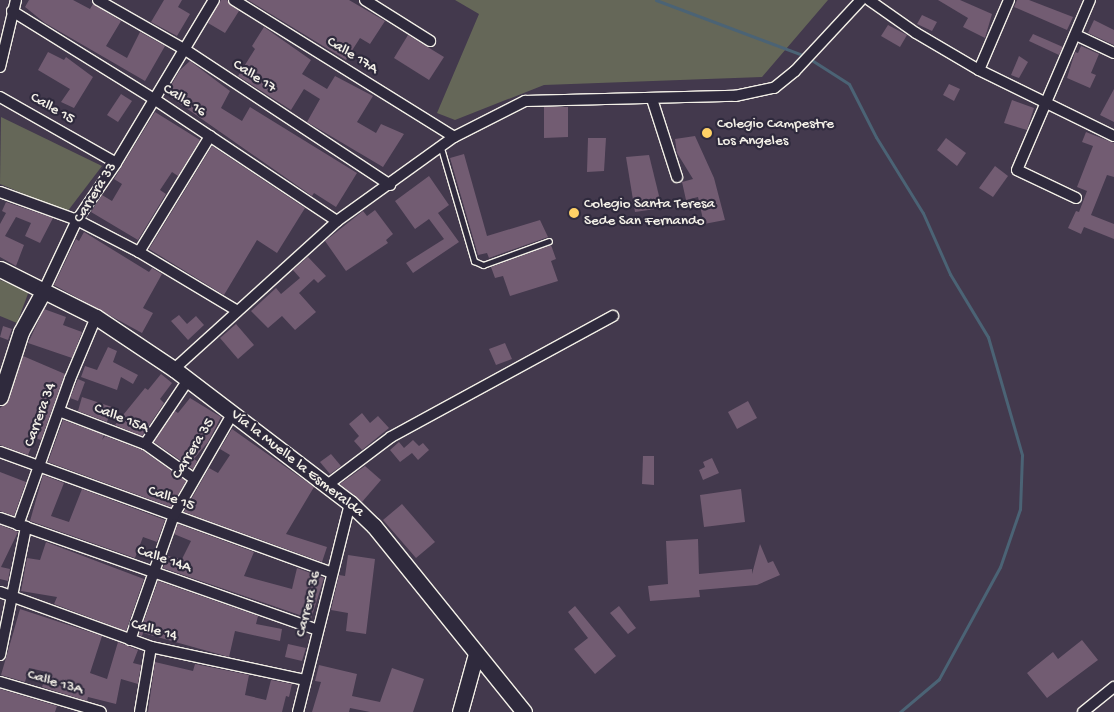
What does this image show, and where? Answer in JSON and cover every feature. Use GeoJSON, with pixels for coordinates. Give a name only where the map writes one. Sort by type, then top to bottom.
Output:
{"type":"FeatureCollection","features":[{"type":"Feature","properties":{"kind":"street"},"geometry":{"type":"LineString","coordinates":[[0,67],[16,0]]}},
{"type":"Feature","properties":{"kind":"street","name":"Calle 17"},"geometry":{"type":"LineString","coordinates":[[98,0],[184,49],[390,185]]}},
{"type":"Feature","properties":{"kind":"street","name":"Carrera 33"},"geometry":{"type":"LineString","coordinates":[[1,390],[21,332],[44,290],[77,220],[116,163],[214,0]]}},
{"type":"Feature","properties":{"kind":"street","name":"Calle 17A"},"geometry":{"type":"LineString","coordinates":[[234,0],[454,137]]}},
{"type":"Feature","properties":{"kind":"street"},"geometry":{"type":"LineString","coordinates":[[365,0],[430,41]]}},
{"type":"Feature","properties":{"kind":"street"},"geometry":{"type":"LineString","coordinates":[[174,369],[236,310],[337,221],[390,185],[454,137],[525,101],[735,96],[774,88],[795,71],[861,0]]}},
{"type":"Feature","properties":{"kind":"street"},"geometry":{"type":"LineString","coordinates":[[869,0],[916,33],[979,70],[1114,136]]}},
{"type":"Feature","properties":{"kind":"street"},"geometry":{"type":"LineString","coordinates":[[979,70],[1009,0]]}},
{"type":"Feature","properties":{"kind":"street"},"geometry":{"type":"LineString","coordinates":[[1076,198],[1017,170],[1090,0]]}},
{"type":"Feature","properties":{"kind":"street","name":"Calle 16"},"geometry":{"type":"LineString","coordinates":[[12,11],[210,136],[337,221]]}},
{"type":"Feature","properties":{"kind":"street"},"geometry":{"type":"LineString","coordinates":[[1076,36],[1114,53]]}},
{"type":"Feature","properties":{"kind":"street","name":"Calle 15"},"geometry":{"type":"LineString","coordinates":[[0,97],[116,163]]}},
{"type":"Feature","properties":{"kind":"street"},"geometry":{"type":"LineString","coordinates":[[652,98],[677,176]]}},
{"type":"Feature","properties":{"kind":"street"},"geometry":{"type":"LineString","coordinates":[[139,252],[210,136]]}},
{"type":"Feature","properties":{"kind":"street"},"geometry":{"type":"LineString","coordinates":[[0,192],[77,220],[139,252],[236,310]]}},
{"type":"Feature","properties":{"kind":"street","name":"Vía la Muelle la Esmeralda"},"geometry":{"type":"LineString","coordinates":[[0,269],[96,316],[174,369],[350,503],[374,526],[524,712]]}},
{"type":"Feature","properties":{"kind":"street","name":"Carrera 34"},"geometry":{"type":"LineString","coordinates":[[0,655],[12,597],[22,526],[37,468],[96,316]]}},
{"type":"Feature","properties":{"kind":"street"},"geometry":{"type":"LineString","coordinates":[[326,486],[391,437],[613,316]]}},
{"type":"Feature","properties":{"kind":"street"},"geometry":{"type":"LineString","coordinates":[[145,444],[188,380]]}},
{"type":"Feature","properties":{"kind":"street","name":"Calle 15A"},"geometry":{"type":"LineString","coordinates":[[59,411],[145,444],[193,478]]}},
{"type":"Feature","properties":{"kind":"street","name":"Carrera 35"},"geometry":{"type":"LineString","coordinates":[[130,640],[156,574],[174,515],[193,478],[233,414]]}},
{"type":"Feature","properties":{"kind":"street","name":"Calle 15"},"geometry":{"type":"LineString","coordinates":[[0,452],[37,468],[174,515],[332,573]]}},
{"type":"Feature","properties":{"kind":"street","name":"Carrera 36"},"geometry":{"type":"LineString","coordinates":[[298,712],[350,503]]}},
{"type":"Feature","properties":{"kind":"street","name":"Calle 14A"},"geometry":{"type":"LineString","coordinates":[[0,518],[318,630]]}},
{"type":"Feature","properties":{"kind":"street","name":"Calle 14"},"geometry":{"type":"LineString","coordinates":[[0,592],[151,647],[306,680]]}},
{"type":"Feature","properties":{"kind":"street"},"geometry":{"type":"LineString","coordinates":[[140,712],[151,647]]}},
{"type":"Feature","properties":{"kind":"street"},"geometry":{"type":"LineString","coordinates":[[460,712],[476,654]]}},
{"type":"Feature","properties":{"kind":"street","name":"Calle 13A"},"geometry":{"type":"LineString","coordinates":[[0,682],[101,712]]}},
{"type":"Feature","properties":{"kind":"street"},"geometry":{"type":"LineString","coordinates":[[1083,712],[1114,687]]}},
{"type":"Feature","properties":{"kind":"lane"},"geometry":{"type":"LineString","coordinates":[[441,148],[474,261],[483,265],[549,241]]}},
{"type":"Feature","properties":{"kind":"green space"},"geometry":{"type":"Polygon","coordinates":[[[455,0],[828,0],[762,77],[544,85],[455,120],[437,113],[479,14],[455,0]]]}},
{"type":"Feature","properties":{"kind":"green space"},"geometry":{"type":"Polygon","coordinates":[[[1,117],[102,166],[67,212],[0,184],[1,117]]]}},
{"type":"Feature","properties":{"kind":"green space"},"geometry":{"type":"Polygon","coordinates":[[[0,280],[29,291],[17,323],[0,316],[0,280]]]}},
{"type":"Feature","properties":{"kind":"building"},"geometry":{"type":"Polygon","coordinates":[[[29,0],[73,0],[90,9],[93,4],[121,21],[106,46],[127,58],[140,32],[165,46],[145,81],[45,23],[25,7],[29,0]]]}},
{"type":"Feature","properties":{"kind":"building"},"geometry":{"type":"Polygon","coordinates":[[[164,0],[182,0],[178,7],[190,14],[177,36],[151,22],[164,0]]]}},
{"type":"Feature","properties":{"kind":"building"},"geometry":{"type":"Polygon","coordinates":[[[221,0],[227,0],[239,11],[225,33],[208,23],[221,0]]]}},
{"type":"Feature","properties":{"kind":"building"},"geometry":{"type":"Polygon","coordinates":[[[248,0],[349,0],[385,21],[370,44],[360,38],[346,60],[248,0]]]}},
{"type":"Feature","properties":{"kind":"building"},"geometry":{"type":"Polygon","coordinates":[[[938,0],[960,0],[992,14],[985,38],[963,27],[968,18],[938,0]]]}},
{"type":"Feature","properties":{"kind":"building"},"geometry":{"type":"Polygon","coordinates":[[[1017,0],[1029,0],[1073,17],[1067,30],[1014,7],[1017,0]]]}},
{"type":"Feature","properties":{"kind":"building"},"geometry":{"type":"Polygon","coordinates":[[[922,15],[937,22],[932,31],[917,24],[922,15]]]}},
{"type":"Feature","properties":{"kind":"building"},"geometry":{"type":"Polygon","coordinates":[[[1094,20],[1114,30],[1114,45],[1088,33],[1094,20]]]}},
{"type":"Feature","properties":{"kind":"building"},"geometry":{"type":"Polygon","coordinates":[[[888,25],[907,35],[900,47],[881,36],[888,25]]]}},
{"type":"Feature","properties":{"kind":"building"},"geometry":{"type":"Polygon","coordinates":[[[264,27],[311,60],[302,74],[327,89],[335,76],[373,96],[357,122],[376,133],[381,124],[404,134],[383,167],[307,122],[320,99],[304,89],[291,110],[238,76],[255,49],[252,46],[264,27]]]}},
{"type":"Feature","properties":{"kind":"building"},"geometry":{"type":"Polygon","coordinates":[[[1033,34],[1063,47],[1059,55],[1029,41],[1033,34]]]}},
{"type":"Feature","properties":{"kind":"building"},"geometry":{"type":"Polygon","coordinates":[[[408,35],[444,57],[429,80],[394,58],[408,35]]]}},
{"type":"Feature","properties":{"kind":"building"},"geometry":{"type":"Polygon","coordinates":[[[1081,46],[1099,54],[1091,73],[1096,75],[1090,88],[1067,78],[1075,52],[1078,53],[1081,46]]]}},
{"type":"Feature","properties":{"kind":"building"},"geometry":{"type":"Polygon","coordinates":[[[48,52],[64,60],[66,57],[93,77],[74,108],[61,102],[70,89],[38,70],[48,52]]]}},
{"type":"Feature","properties":{"kind":"building"},"geometry":{"type":"Polygon","coordinates":[[[1019,56],[1028,62],[1019,78],[1011,75],[1019,56]]]}},
{"type":"Feature","properties":{"kind":"building"},"geometry":{"type":"Polygon","coordinates":[[[190,61],[230,91],[221,108],[242,121],[250,107],[357,173],[336,207],[314,193],[312,196],[166,94],[180,70],[190,61]]]}},
{"type":"Feature","properties":{"kind":"building"},"geometry":{"type":"Polygon","coordinates":[[[949,84],[960,89],[954,101],[943,95],[949,84]]]}},
{"type":"Feature","properties":{"kind":"building"},"geometry":{"type":"Polygon","coordinates":[[[1114,89],[1114,122],[1100,115],[1114,89]]]}},
{"type":"Feature","properties":{"kind":"building"},"geometry":{"type":"Polygon","coordinates":[[[121,94],[132,101],[118,122],[107,115],[121,94]]]}},
{"type":"Feature","properties":{"kind":"building"},"geometry":{"type":"Polygon","coordinates":[[[1012,100],[1034,108],[1027,130],[1004,123],[1012,100]]]}},
{"type":"Feature","properties":{"kind":"building"},"geometry":{"type":"Polygon","coordinates":[[[544,107],[568,107],[568,137],[544,138],[544,107]]]}},
{"type":"Feature","properties":{"kind":"building"},"geometry":{"type":"Polygon","coordinates":[[[155,112],[200,140],[178,176],[172,172],[160,190],[166,194],[138,240],[91,212],[102,195],[112,201],[122,184],[114,179],[155,112]]]}},
{"type":"Feature","properties":{"kind":"building"},"geometry":{"type":"Polygon","coordinates":[[[1086,132],[1114,143],[1114,177],[1107,175],[1091,215],[1114,224],[1114,239],[1084,227],[1081,234],[1068,228],[1076,211],[1079,212],[1087,191],[1077,187],[1093,146],[1082,142],[1086,132]]]}},
{"type":"Feature","properties":{"kind":"building"},"geometry":{"type":"Polygon","coordinates":[[[695,136],[714,178],[725,220],[704,224],[698,197],[686,200],[682,182],[693,179],[677,153],[675,139],[695,136]]]}},
{"type":"Feature","properties":{"kind":"building"},"geometry":{"type":"Polygon","coordinates":[[[588,138],[606,138],[604,171],[587,172],[588,138]]]}},
{"type":"Feature","properties":{"kind":"building"},"geometry":{"type":"Polygon","coordinates":[[[946,138],[966,153],[957,166],[937,150],[946,138]]]}},
{"type":"Feature","properties":{"kind":"building"},"geometry":{"type":"Polygon","coordinates":[[[212,146],[305,208],[277,253],[257,240],[224,295],[149,249],[212,146]]]}},
{"type":"Feature","properties":{"kind":"building"},"geometry":{"type":"Polygon","coordinates":[[[464,154],[487,236],[540,220],[548,237],[489,258],[487,253],[478,255],[450,158],[464,154]]]}},
{"type":"Feature","properties":{"kind":"building"},"geometry":{"type":"Polygon","coordinates":[[[649,155],[662,208],[635,212],[626,157],[649,155]]]}},
{"type":"Feature","properties":{"kind":"building"},"geometry":{"type":"Polygon","coordinates":[[[995,166],[1008,176],[993,197],[979,188],[995,166]]]}},
{"type":"Feature","properties":{"kind":"building"},"geometry":{"type":"Polygon","coordinates":[[[429,176],[449,205],[438,213],[459,242],[413,273],[406,263],[444,239],[429,219],[415,229],[395,201],[429,176]]]}},
{"type":"Feature","properties":{"kind":"building"},"geometry":{"type":"Polygon","coordinates":[[[6,202],[53,218],[40,243],[25,236],[31,223],[16,217],[5,236],[24,245],[16,266],[0,257],[0,224],[6,213],[2,211],[6,202]]]}},
{"type":"Feature","properties":{"kind":"building"},"geometry":{"type":"Polygon","coordinates":[[[375,210],[393,234],[386,240],[388,243],[346,271],[325,241],[363,211],[367,216],[375,210]]]}},
{"type":"Feature","properties":{"kind":"building"},"geometry":{"type":"Polygon","coordinates":[[[84,232],[149,272],[152,268],[162,274],[143,308],[153,313],[142,333],[54,285],[76,239],[79,241],[84,232]]]}},
{"type":"Feature","properties":{"kind":"building"},"geometry":{"type":"Polygon","coordinates":[[[551,245],[556,259],[551,261],[558,281],[510,296],[503,276],[495,278],[491,267],[551,245]]]}},
{"type":"Feature","properties":{"kind":"building"},"geometry":{"type":"Polygon","coordinates":[[[308,257],[326,276],[318,283],[314,279],[299,293],[316,312],[295,330],[282,316],[268,328],[251,311],[276,288],[281,294],[300,278],[293,270],[308,257]]]}},
{"type":"Feature","properties":{"kind":"building"},"geometry":{"type":"Polygon","coordinates":[[[44,309],[66,317],[63,325],[82,332],[72,358],[28,343],[44,309]]]}},
{"type":"Feature","properties":{"kind":"building"},"geometry":{"type":"Polygon","coordinates":[[[179,315],[187,324],[196,316],[204,325],[188,340],[171,321],[179,315]]]}},
{"type":"Feature","properties":{"kind":"building"},"geometry":{"type":"Polygon","coordinates":[[[236,324],[254,345],[238,359],[220,338],[236,324]]]}},
{"type":"Feature","properties":{"kind":"building"},"geometry":{"type":"Polygon","coordinates":[[[3,326],[12,329],[8,340],[0,337],[3,326]]]}},
{"type":"Feature","properties":{"kind":"building"},"geometry":{"type":"Polygon","coordinates":[[[505,343],[512,359],[496,365],[489,349],[505,343]]]}},
{"type":"Feature","properties":{"kind":"building"},"geometry":{"type":"Polygon","coordinates":[[[108,347],[117,351],[113,362],[138,375],[133,384],[121,377],[117,390],[81,377],[85,366],[97,370],[108,347]]]}},
{"type":"Feature","properties":{"kind":"building"},"geometry":{"type":"Polygon","coordinates":[[[23,356],[65,374],[41,440],[35,438],[28,455],[0,445],[0,408],[9,400],[23,356]]]}},
{"type":"Feature","properties":{"kind":"building"},"geometry":{"type":"Polygon","coordinates":[[[161,374],[172,383],[160,399],[164,403],[142,436],[115,425],[145,388],[148,390],[161,374]]]}},
{"type":"Feature","properties":{"kind":"building"},"geometry":{"type":"Polygon","coordinates":[[[78,379],[85,382],[78,401],[70,398],[78,379]]]}},
{"type":"Feature","properties":{"kind":"building"},"geometry":{"type":"Polygon","coordinates":[[[82,397],[112,407],[107,422],[78,411],[82,397]]]}},
{"type":"Feature","properties":{"kind":"building"},"geometry":{"type":"Polygon","coordinates":[[[190,398],[221,417],[208,442],[194,459],[197,461],[193,469],[154,442],[175,411],[178,413],[190,398]]]}},
{"type":"Feature","properties":{"kind":"building"},"geometry":{"type":"Polygon","coordinates":[[[748,401],[757,418],[737,429],[728,412],[748,401]]]}},
{"type":"Feature","properties":{"kind":"building"},"geometry":{"type":"Polygon","coordinates":[[[362,413],[370,423],[378,416],[389,428],[362,450],[354,441],[359,436],[349,424],[362,413]]]}},
{"type":"Feature","properties":{"kind":"building"},"geometry":{"type":"Polygon","coordinates":[[[63,420],[104,435],[102,440],[105,436],[142,450],[186,481],[171,507],[48,462],[63,420]]]}},
{"type":"Feature","properties":{"kind":"building"},"geometry":{"type":"Polygon","coordinates":[[[232,429],[314,487],[286,534],[327,547],[322,562],[184,512],[209,468],[218,473],[230,455],[220,449],[232,429]]]}},
{"type":"Feature","properties":{"kind":"building"},"geometry":{"type":"Polygon","coordinates":[[[413,440],[419,446],[423,443],[429,450],[418,460],[412,453],[400,462],[390,450],[399,442],[404,448],[413,440]]]}},
{"type":"Feature","properties":{"kind":"building"},"geometry":{"type":"Polygon","coordinates":[[[331,454],[341,466],[330,474],[320,462],[331,454]]]}},
{"type":"Feature","properties":{"kind":"building"},"geometry":{"type":"Polygon","coordinates":[[[643,456],[654,456],[654,485],[642,484],[643,456]]]}},
{"type":"Feature","properties":{"kind":"building"},"geometry":{"type":"Polygon","coordinates":[[[712,458],[719,473],[703,480],[699,470],[705,467],[703,462],[712,458]]]}},
{"type":"Feature","properties":{"kind":"building"},"geometry":{"type":"Polygon","coordinates":[[[365,466],[381,480],[362,502],[340,484],[365,466]]]}},
{"type":"Feature","properties":{"kind":"building"},"geometry":{"type":"Polygon","coordinates":[[[0,472],[26,482],[14,516],[0,511],[0,472]]]}},
{"type":"Feature","properties":{"kind":"building"},"geometry":{"type":"Polygon","coordinates":[[[43,475],[64,483],[51,516],[69,522],[82,489],[165,520],[157,542],[143,537],[135,558],[30,521],[43,475]]]}},
{"type":"Feature","properties":{"kind":"building"},"geometry":{"type":"Polygon","coordinates":[[[741,489],[745,522],[704,527],[700,495],[741,489]]]}},
{"type":"Feature","properties":{"kind":"building"},"geometry":{"type":"Polygon","coordinates":[[[402,504],[435,542],[416,558],[383,520],[402,504]]]}},
{"type":"Feature","properties":{"kind":"building"},"geometry":{"type":"Polygon","coordinates":[[[178,524],[254,552],[244,576],[292,589],[297,568],[324,578],[311,619],[163,568],[167,556],[182,559],[191,541],[174,534],[178,524]]]}},
{"type":"Feature","properties":{"kind":"building"},"geometry":{"type":"Polygon","coordinates":[[[0,525],[18,532],[1,567],[10,569],[8,581],[0,579],[0,525]]]}},
{"type":"Feature","properties":{"kind":"building"},"geometry":{"type":"Polygon","coordinates":[[[698,539],[699,574],[752,569],[752,574],[760,544],[768,563],[773,561],[780,575],[757,585],[699,590],[700,597],[650,601],[648,586],[668,584],[666,541],[698,539]]]}},
{"type":"Feature","properties":{"kind":"building"},"geometry":{"type":"Polygon","coordinates":[[[46,542],[144,579],[126,631],[54,604],[57,597],[21,591],[27,558],[40,560],[46,542]]]}},
{"type":"Feature","properties":{"kind":"building"},"geometry":{"type":"Polygon","coordinates":[[[348,555],[375,559],[366,634],[346,631],[348,613],[331,610],[339,575],[345,576],[348,555]]]}},
{"type":"Feature","properties":{"kind":"building"},"geometry":{"type":"Polygon","coordinates":[[[158,581],[258,616],[256,624],[282,629],[280,641],[235,631],[229,657],[143,633],[142,636],[139,635],[158,581]]]}},
{"type":"Feature","properties":{"kind":"building"},"geometry":{"type":"Polygon","coordinates":[[[575,606],[616,656],[595,674],[574,649],[588,638],[568,612],[575,606]]]}},
{"type":"Feature","properties":{"kind":"building"},"geometry":{"type":"Polygon","coordinates":[[[619,606],[636,628],[628,634],[610,613],[619,606]]]}},
{"type":"Feature","properties":{"kind":"building"},"geometry":{"type":"Polygon","coordinates":[[[20,609],[102,636],[90,673],[107,679],[118,642],[138,650],[133,663],[141,665],[138,684],[121,679],[116,704],[88,697],[87,701],[42,687],[47,672],[29,668],[25,682],[1,675],[20,609]]]}},
{"type":"Feature","properties":{"kind":"building"},"geometry":{"type":"Polygon","coordinates":[[[1082,640],[1098,660],[1047,698],[1027,673],[1053,652],[1058,659],[1082,640]]]}},
{"type":"Feature","properties":{"kind":"building"},"geometry":{"type":"Polygon","coordinates":[[[288,644],[306,648],[302,661],[285,657],[288,644]]]}},
{"type":"Feature","properties":{"kind":"building"},"geometry":{"type":"Polygon","coordinates":[[[155,662],[193,671],[195,664],[249,675],[245,695],[266,700],[271,680],[292,684],[289,697],[286,696],[282,712],[148,712],[155,662]]]}},
{"type":"Feature","properties":{"kind":"building"},"geometry":{"type":"Polygon","coordinates":[[[319,665],[357,674],[352,696],[380,702],[392,668],[424,679],[413,712],[370,712],[350,708],[349,712],[312,712],[321,682],[315,681],[319,665]]]}},
{"type":"Feature","properties":{"kind":"building"},"geometry":{"type":"Polygon","coordinates":[[[0,689],[57,706],[55,712],[0,712],[0,689]]]}},
{"type":"Feature","properties":{"kind":"waterway"},"geometry":{"type":"LineString","coordinates":[[656,0],[805,56]]}},
{"type":"Feature","properties":{"kind":"waterway"},"geometry":{"type":"LineString","coordinates":[[810,59],[849,84],[876,137],[923,213],[950,274],[988,337],[1022,455],[1020,509],[1000,567],[939,679],[900,712]]}},
{"type":"Feature","properties":{"kind":"place","name":"Colegio Campestre Los Angeles"},"geometry":{"type":"Point","coordinates":[707,133]}},
{"type":"Feature","properties":{"kind":"place","name":"Colegio Santa Teresa Sede San Fernando"},"geometry":{"type":"Point","coordinates":[574,213]}}]}
